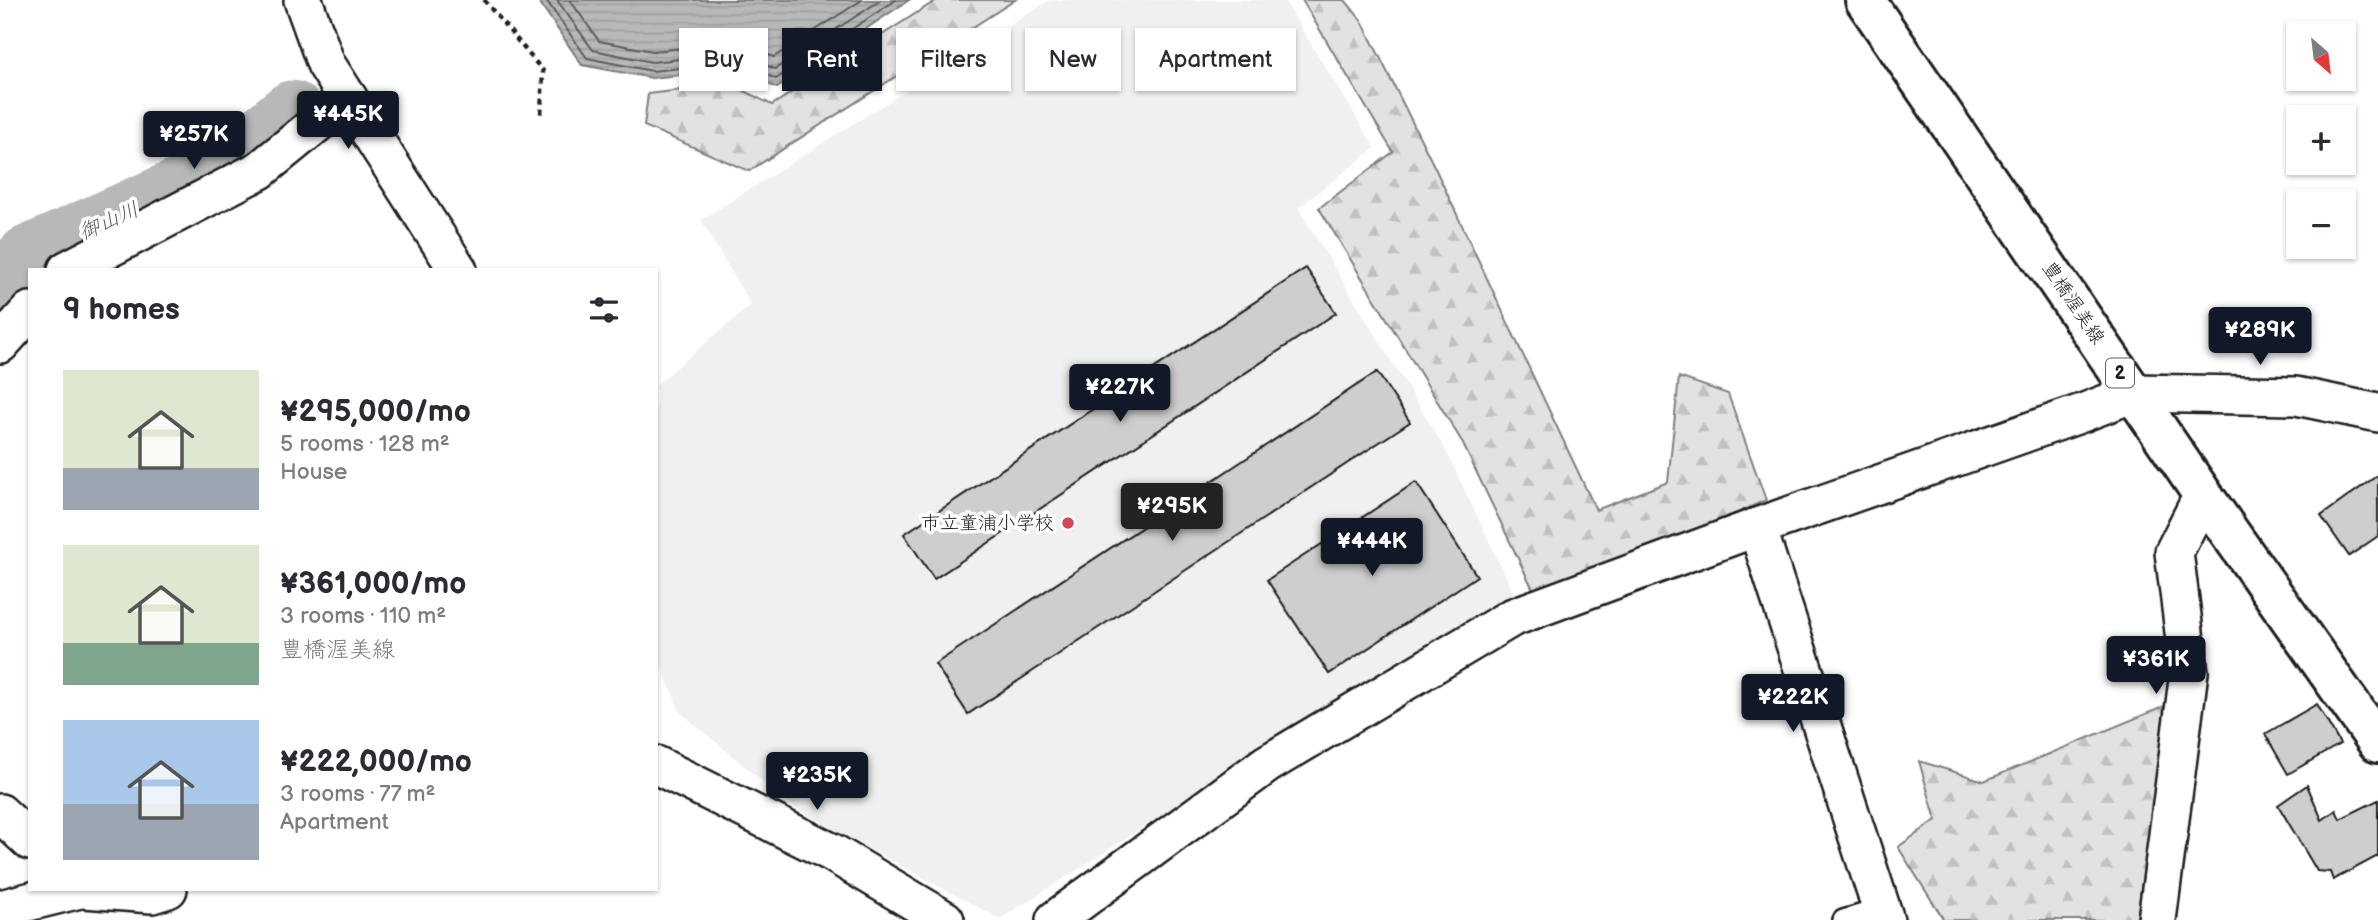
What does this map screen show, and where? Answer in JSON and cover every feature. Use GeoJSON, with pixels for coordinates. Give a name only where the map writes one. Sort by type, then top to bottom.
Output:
{"type":"FeatureCollection","features":[{"type":"Feature","properties":{"kind":"main road","name":"豊橋渥美線"},"geometry":{"type":"LineString","coordinates":[[1865,0],[2203,495],[2378,743]]}},
{"type":"Feature","properties":{"kind":"street"},"geometry":{"type":"LineString","coordinates":[[303,0],[327,64],[457,268]]}},
{"type":"Feature","properties":{"kind":"street"},"geometry":{"type":"LineString","coordinates":[[71,268],[260,170],[348,98]]}},
{"type":"Feature","properties":{"kind":"street"},"geometry":{"type":"LineString","coordinates":[[0,344],[28,313]]}},
{"type":"Feature","properties":{"kind":"street"},"geometry":{"type":"LineString","coordinates":[[1055,920],[1266,764],[1511,618],[2134,393],[2295,396],[2378,414]]}},
{"type":"Feature","properties":{"kind":"street"},"geometry":{"type":"LineString","coordinates":[[2157,920],[2189,672],[2174,552],[2203,495]]}},
{"type":"Feature","properties":{"kind":"street"},"geometry":{"type":"LineString","coordinates":[[1757,527],[1883,915]]}},
{"type":"Feature","properties":{"kind":"street"},"geometry":{"type":"LineString","coordinates":[[658,766],[834,853],[945,920]]}},
{"type":"Feature","properties":{"kind":"street"},"geometry":{"type":"LineString","coordinates":[[0,813],[28,839]]}},
{"type":"Feature","properties":{"kind":"street"},"geometry":{"type":"LineString","coordinates":[[0,909],[74,891]]}},
{"type":"Feature","properties":{"kind":"street"},"geometry":{"type":"LineString","coordinates":[[95,891],[159,901]]}},
{"type":"Feature","properties":{"kind":"lane"},"geometry":{"type":"LineString","coordinates":[[1843,920],[1883,915]]}},
{"type":"Feature","properties":{"kind":"path"},"geometry":{"type":"LineString","coordinates":[[484,0],[543,71],[541,115]]}},
{"type":"Feature","properties":{"kind":"shaded area","name":"市立童浦小学校"},"geometry":{"type":"Polygon","coordinates":[[[1050,0],[1284,0],[1375,148],[1298,208],[1444,447],[1517,600],[1239,766],[1000,919],[796,809],[680,712],[658,657],[658,383],[751,305],[701,220],[906,91],[1011,91],[1011,28],[1006,28],[1050,0]]]}},
{"type":"Feature","properties":{"kind":"green space"},"geometry":{"type":"Polygon","coordinates":[[[937,0],[1015,0],[971,28],[896,28],[896,76],[882,86],[882,35],[937,0]]]}},
{"type":"Feature","properties":{"kind":"green space"},"geometry":{"type":"Polygon","coordinates":[[[1302,0],[1345,0],[1362,21],[1435,168],[1596,510],[1668,482],[1679,377],[1728,394],[1766,500],[1539,602],[1461,440],[1319,208],[1393,152],[1302,0]]]}},
{"type":"Feature","properties":{"kind":"green space"},"geometry":{"type":"Polygon","coordinates":[[[679,90],[745,91],[772,105],[794,91],[873,91],[749,171],[644,126],[648,94],[679,90]]]}},
{"type":"Feature","properties":{"kind":"green space"},"geometry":{"type":"Polygon","coordinates":[[[2165,706],[2140,920],[1944,920],[1898,847],[1936,820],[1919,761],[1984,781],[2165,706]]]}},
{"type":"Feature","properties":{"kind":"water"},"geometry":{"type":"Polygon","coordinates":[[[538,0],[909,0],[867,28],[782,28],[782,85],[777,88],[768,84],[768,28],[679,28],[679,75],[652,78],[582,65],[538,0]]]}},
{"type":"Feature","properties":{"kind":"building"},"geometry":{"type":"Polygon","coordinates":[[[1306,268],[1336,313],[934,579],[904,534],[1306,268]]]}},
{"type":"Feature","properties":{"kind":"building"},"geometry":{"type":"Polygon","coordinates":[[[1377,372],[1410,422],[968,714],[935,664],[1377,372]]]}},
{"type":"Feature","properties":{"kind":"building"},"geometry":{"type":"Polygon","coordinates":[[[2378,475],[2378,536],[2349,556],[2321,516],[2378,475]]]}},
{"type":"Feature","properties":{"kind":"building"},"geometry":{"type":"Polygon","coordinates":[[[1416,482],[1477,576],[1329,674],[1267,580],[1416,482]]]}},
{"type":"Feature","properties":{"kind":"building"},"geometry":{"type":"Polygon","coordinates":[[[2317,704],[2340,744],[2288,774],[2265,734],[2317,704]]]}},
{"type":"Feature","properties":{"kind":"building"},"geometry":{"type":"Polygon","coordinates":[[[2307,785],[2322,820],[2336,810],[2340,819],[2378,800],[2378,856],[2333,880],[2330,872],[2317,871],[2278,805],[2307,785]]]}},
{"type":"Feature","properties":{"kind":"waterway","name":"御山川"},"geometry":{"type":"LineString","coordinates":[[0,288],[28,257],[217,173],[292,112]]}},
{"type":"Feature","properties":{"kind":"place","name":"市立童浦小学校"},"geometry":{"type":"Point","coordinates":[1068,523]}}]}
